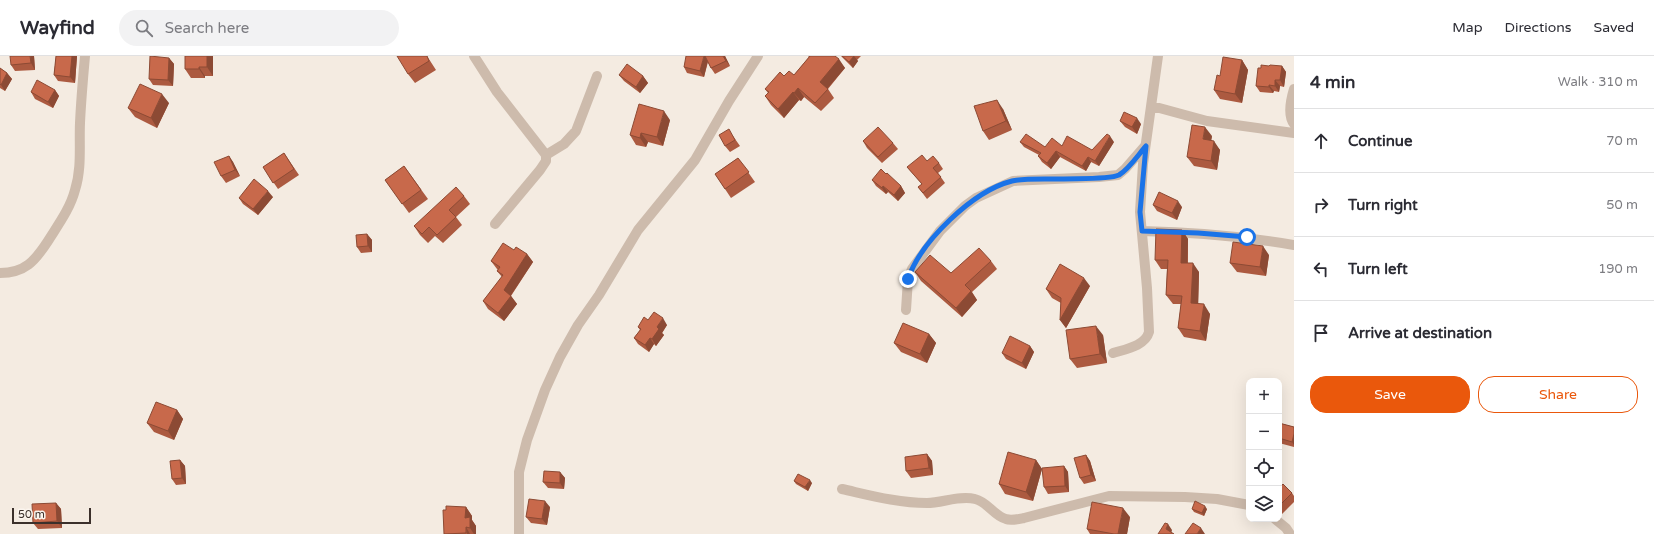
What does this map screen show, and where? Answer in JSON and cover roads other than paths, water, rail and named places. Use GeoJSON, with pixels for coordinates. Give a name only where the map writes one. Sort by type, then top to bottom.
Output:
{"type":"FeatureCollection","features":[{"type":"Feature","properties":{"kind":"street"},"geometry":{"type":"LineString","coordinates":[[0,273],[10,273],[24,268],[38,258],[63,219],[75,191],[80,162],[80,124],[84,56]]}},
{"type":"Feature","properties":{"kind":"street"},"geometry":{"type":"LineString","coordinates":[[474,56],[497,92],[546,155],[546,161],[540,170],[495,224]]}},
{"type":"Feature","properties":{"kind":"street"},"geometry":{"type":"LineString","coordinates":[[519,534],[519,472],[527,440],[545,390],[560,357],[578,325],[638,230],[695,160],[729,101],[758,56]]}},
{"type":"Feature","properties":{"kind":"street"},"geometry":{"type":"LineString","coordinates":[[1113,354],[1143,343],[1149,332],[1147,288],[1140,212],[1146,146],[1158,56]]}},
{"type":"Feature","properties":{"kind":"street"},"geometry":{"type":"LineString","coordinates":[[546,155],[564,144],[576,131],[597,76]]}},
{"type":"Feature","properties":{"kind":"street"},"geometry":{"type":"LineString","coordinates":[[1294,89],[1290,112],[1292,122],[1294,124]]}},
{"type":"Feature","properties":{"kind":"street"},"geometry":{"type":"LineString","coordinates":[[1152,106],[1207,122],[1294,133]]}},
{"type":"Feature","properties":{"kind":"street"},"geometry":{"type":"LineString","coordinates":[[906,310],[908,279],[912,269],[940,231],[965,206],[976,198],[1013,181],[1118,175],[1146,146]]}},
{"type":"Feature","properties":{"kind":"street"},"geometry":{"type":"LineString","coordinates":[[1142,231],[1247,237],[1294,245]]}},
{"type":"Feature","properties":{"kind":"street"},"geometry":{"type":"LineString","coordinates":[[842,489],[884,498],[928,503],[974,498],[990,507],[1005,519],[1009,520],[1024,518],[1109,496],[1191,497],[1217,499],[1246,504]]}},
{"type":"Feature","properties":{"kind":"street"},"geometry":{"type":"LineString","coordinates":[[1279,522],[1286,528],[1290,534]]}}]}
